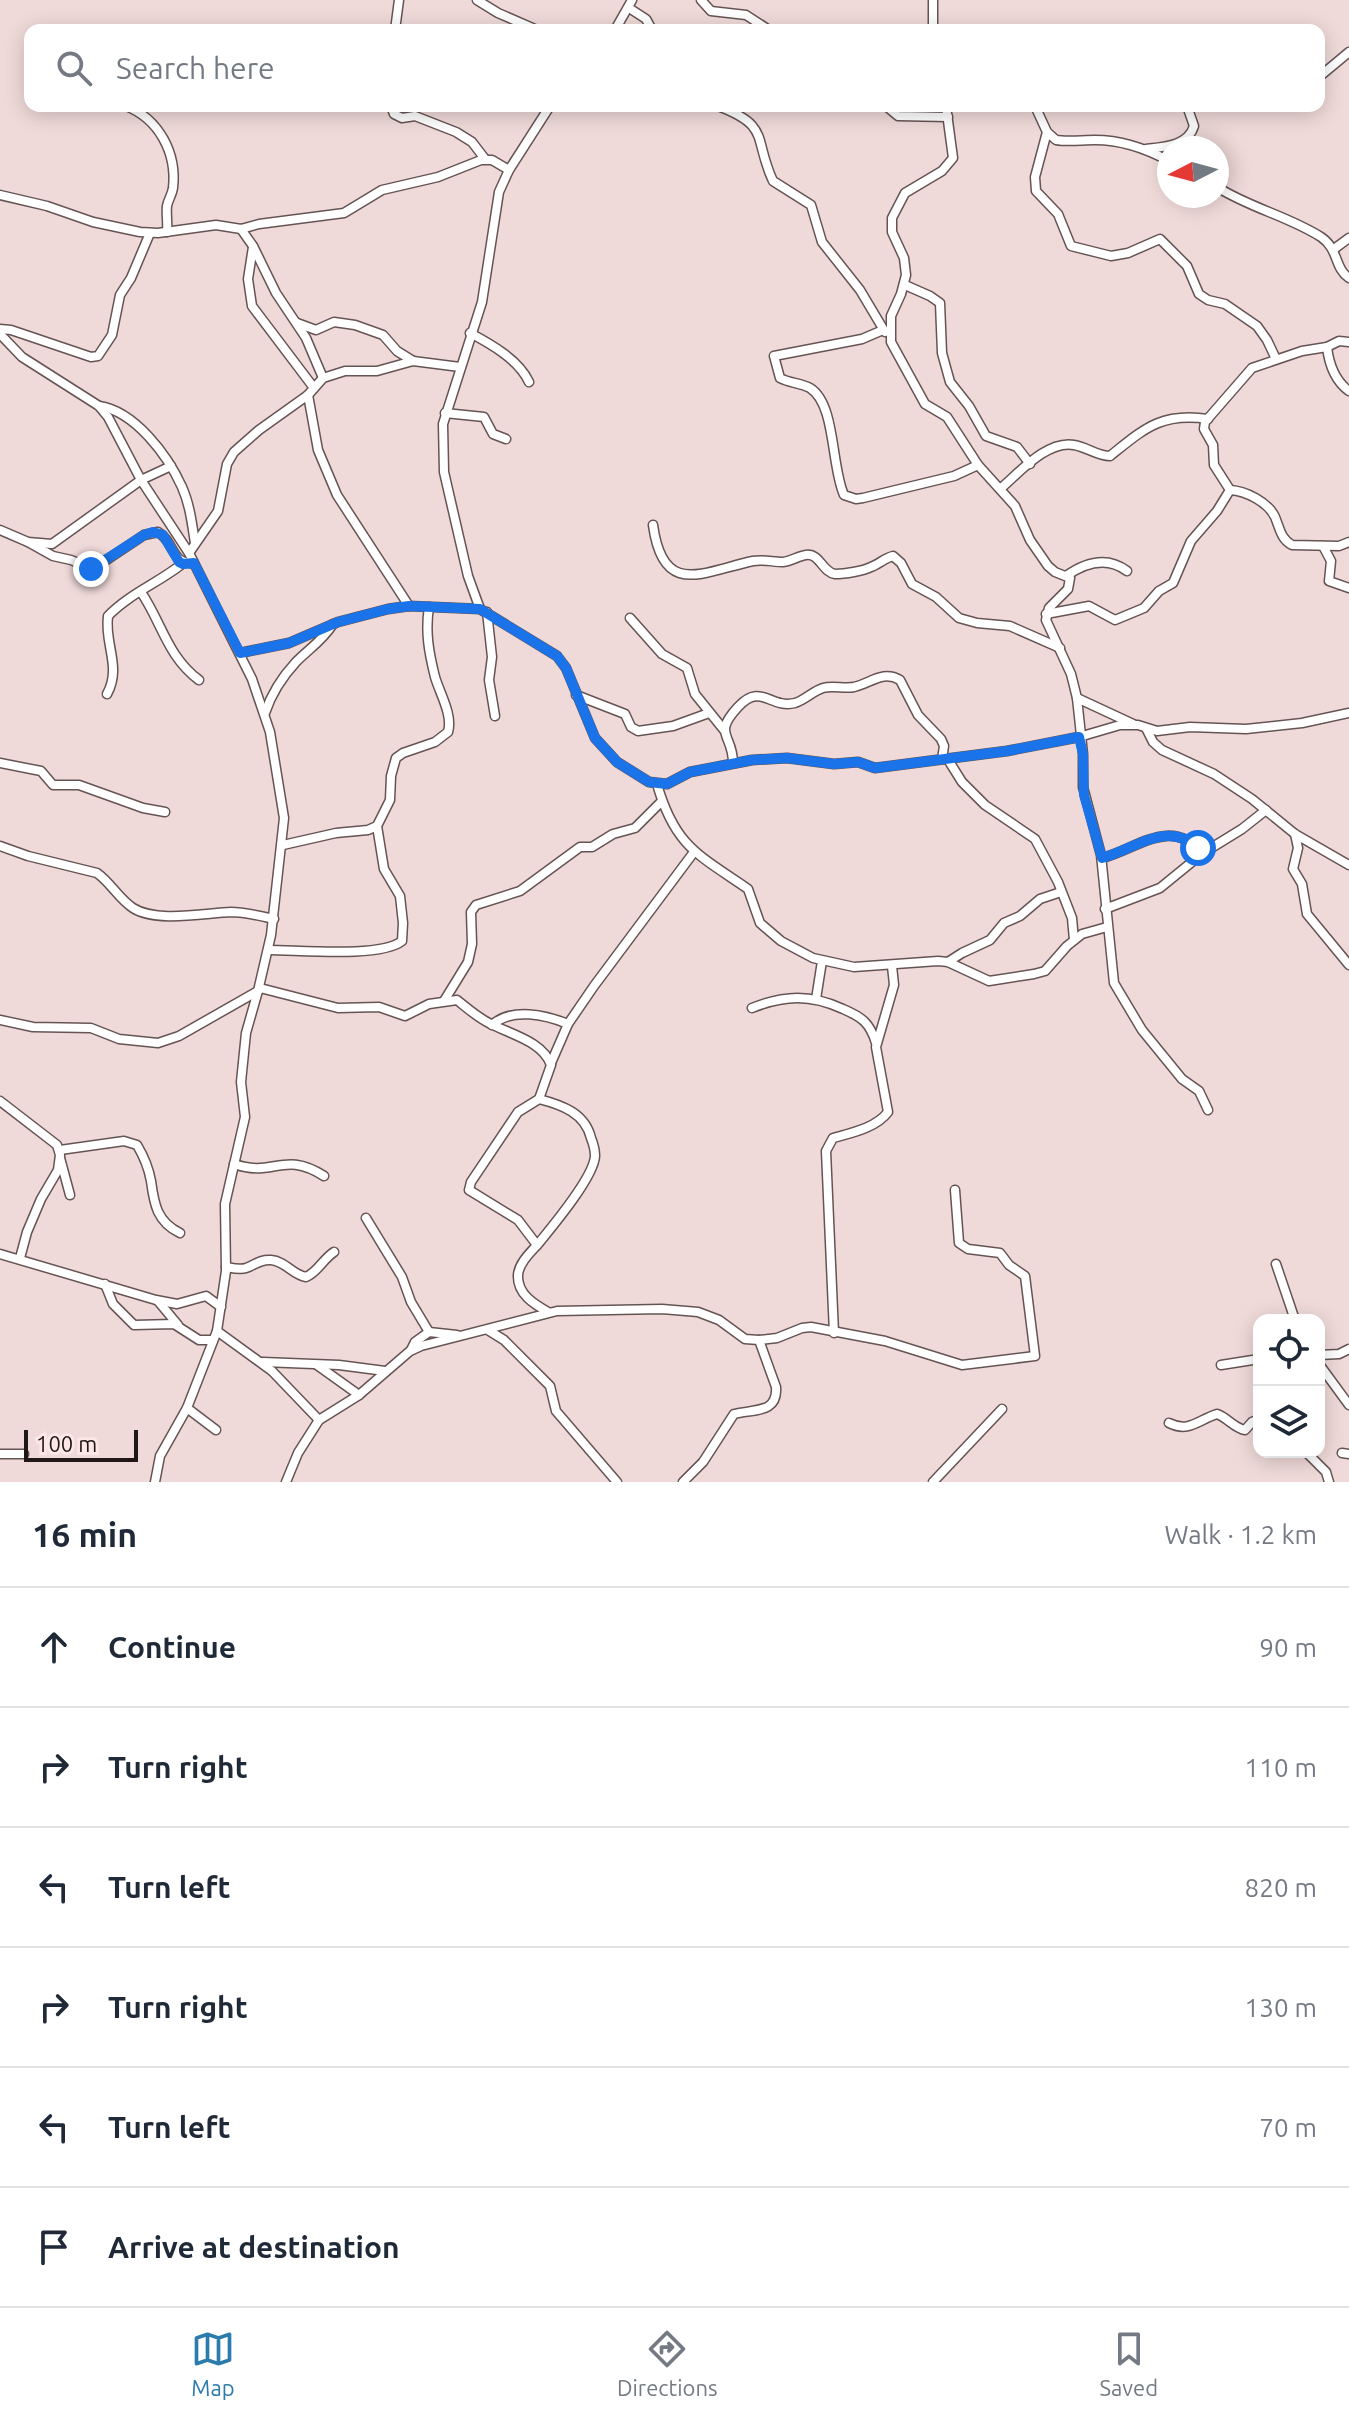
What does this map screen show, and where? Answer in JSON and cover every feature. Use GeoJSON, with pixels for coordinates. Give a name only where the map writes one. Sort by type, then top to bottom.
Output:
{"type":"FeatureCollection","features":[{"type":"Feature","properties":{"kind":"street"},"geometry":{"type":"LineString","coordinates":[[396,24],[399,0]]}},
{"type":"Feature","properties":{"kind":"street"},"geometry":{"type":"LineString","coordinates":[[477,0],[523,24]]}},
{"type":"Feature","properties":{"kind":"street"},"geometry":{"type":"LineString","coordinates":[[701,0],[711,11],[746,15],[760,24]]}},
{"type":"Feature","properties":{"kind":"street"},"geometry":{"type":"LineString","coordinates":[[933,0],[933,24]]}},
{"type":"Feature","properties":{"kind":"street"},"geometry":{"type":"LineString","coordinates":[[619,24],[631,4],[649,24]]}},
{"type":"Feature","properties":{"kind":"street"},"geometry":{"type":"LineString","coordinates":[[1325,72],[1349,52]]}},
{"type":"Feature","properties":{"kind":"street"},"geometry":{"type":"LineString","coordinates":[[139,112],[155,124],[167,148],[173,177],[167,205],[167,232]]}},
{"type":"Feature","properties":{"kind":"street"},"geometry":{"type":"LineString","coordinates":[[395,112],[397,116],[415,116],[465,137],[485,159]]}},
{"type":"Feature","properties":{"kind":"street"},"geometry":{"type":"LineString","coordinates":[[495,716],[489,680],[492,663],[484,610],[468,576],[444,472],[442,440],[445,413],[482,302],[497,200],[509,170],[546,112]]}},
{"type":"Feature","properties":{"kind":"street"},"geometry":{"type":"LineString","coordinates":[[733,112],[753,124],[773,181],[811,205],[822,242],[860,290],[925,404],[947,417],[978,465],[1019,512],[1030,540],[1048,566],[1070,578],[1070,584],[1046,614]]}},
{"type":"Feature","properties":{"kind":"street"},"geometry":{"type":"LineString","coordinates":[[893,112],[898,116],[948,117]]}},
{"type":"Feature","properties":{"kind":"street"},"geometry":{"type":"LineString","coordinates":[[891,342],[891,316],[905,285],[906,264],[892,232],[892,218],[905,193],[942,171],[951,162],[953,154],[947,112]]}},
{"type":"Feature","properties":{"kind":"street"},"geometry":{"type":"LineString","coordinates":[[1038,112],[1047,132],[1056,140],[1106,140],[1157,155]]}},
{"type":"Feature","properties":{"kind":"street"},"geometry":{"type":"LineString","coordinates":[[1145,149],[1177,144],[1190,136],[1194,126],[1189,112]]}},
{"type":"Feature","properties":{"kind":"street"},"geometry":{"type":"LineString","coordinates":[[1047,132],[1035,177],[1036,191],[1058,214],[1071,246],[1111,256],[1128,253],[1160,239],[1187,266],[1199,294],[1225,304],[1257,326],[1276,359]]}},
{"type":"Feature","properties":{"kind":"street"},"geometry":{"type":"LineString","coordinates":[[0,195],[47,206],[93,222],[150,233],[216,225],[241,229],[344,213],[382,190],[445,175],[485,159],[509,170]]}},
{"type":"Feature","properties":{"kind":"street"},"geometry":{"type":"LineString","coordinates":[[1229,194],[1298,225],[1334,249],[1342,272],[1349,278]]}},
{"type":"Feature","properties":{"kind":"street"},"geometry":{"type":"LineString","coordinates":[[241,229],[276,293],[297,323],[323,378]]}},
{"type":"Feature","properties":{"kind":"street"},"geometry":{"type":"LineString","coordinates":[[0,331],[11,330],[91,357],[98,356],[112,335],[120,295],[131,278],[150,233]]}},
{"type":"Feature","properties":{"kind":"street"},"geometry":{"type":"LineString","coordinates":[[1334,249],[1349,238]]}},
{"type":"Feature","properties":{"kind":"street"},"geometry":{"type":"LineString","coordinates":[[253,246],[248,279],[252,306],[311,392],[317,444],[337,495],[409,606]]}},
{"type":"Feature","properties":{"kind":"street"},"geometry":{"type":"LineString","coordinates":[[905,285],[940,303],[941,343],[947,375],[981,429],[990,439],[1017,447],[1030,464]]}},
{"type":"Feature","properties":{"kind":"street"},"geometry":{"type":"LineString","coordinates":[[297,323],[316,330],[334,322],[355,325],[383,335],[397,351],[413,361]]}},
{"type":"Feature","properties":{"kind":"street"},"geometry":{"type":"LineString","coordinates":[[883,330],[862,339],[774,356],[780,378],[812,389],[824,406],[844,495],[863,498],[954,476],[978,465]]}},
{"type":"Feature","properties":{"kind":"street"},"geometry":{"type":"LineString","coordinates":[[0,331],[28,362],[99,406],[113,409],[129,420],[171,466],[187,501],[195,543]]}},
{"type":"Feature","properties":{"kind":"street"},"geometry":{"type":"LineString","coordinates":[[470,333],[513,362],[529,382]]}},
{"type":"Feature","properties":{"kind":"street"},"geometry":{"type":"LineString","coordinates":[[1349,342],[1339,341],[1327,347],[1276,359],[1246,372],[1204,426],[1213,445],[1214,465],[1230,490],[1244,492],[1272,512],[1286,542],[1300,546],[1339,546],[1349,542]]}},
{"type":"Feature","properties":{"kind":"street"},"geometry":{"type":"LineString","coordinates":[[1327,347],[1335,376],[1349,391]]}},
{"type":"Feature","properties":{"kind":"street"},"geometry":{"type":"LineString","coordinates":[[189,553],[218,511],[225,470],[234,452],[311,392],[323,378],[345,371],[377,371],[413,361],[460,367]]}},
{"type":"Feature","properties":{"kind":"street"},"geometry":{"type":"LineString","coordinates":[[99,406],[119,434],[141,480],[189,553],[240,653],[265,714],[283,800],[283,845],[274,919],[269,950],[246,1033],[241,1082],[245,1113],[225,1212],[226,1267],[221,1307],[215,1335],[187,1408],[160,1456],[155,1482]]}},
{"type":"Feature","properties":{"kind":"street"},"geometry":{"type":"LineString","coordinates":[[445,413],[484,417],[491,432],[506,439]]}},
{"type":"Feature","properties":{"kind":"street"},"geometry":{"type":"LineString","coordinates":[[1000,489],[1047,451],[1066,444],[1110,456],[1153,424],[1179,416],[1208,419]]}},
{"type":"Feature","properties":{"kind":"street"},"geometry":{"type":"LineString","coordinates":[[28,542],[52,544],[62,539],[141,480],[171,466]]}},
{"type":"Feature","properties":{"kind":"street"},"geometry":{"type":"LineString","coordinates":[[1046,614],[1089,606],[1115,620],[1144,608],[1159,591],[1177,578],[1191,541],[1217,511],[1230,490]]}},
{"type":"Feature","properties":{"kind":"street"},"geometry":{"type":"LineString","coordinates":[[653,525],[658,552],[674,572],[683,576],[712,574],[753,561],[785,562],[809,554],[836,574],[868,569],[893,556],[901,563],[912,584],[936,597],[959,618],[1010,626],[1060,648]]}},
{"type":"Feature","properties":{"kind":"street"},"geometry":{"type":"LineString","coordinates":[[0,530],[48,554],[91,569],[144,535],[158,532],[168,539],[182,564]]}},
{"type":"Feature","properties":{"kind":"street"},"geometry":{"type":"LineString","coordinates":[[1323,546],[1331,561],[1329,581],[1349,588]]}},
{"type":"Feature","properties":{"kind":"street"},"geometry":{"type":"LineString","coordinates":[[1066,576],[1085,564],[1104,562],[1119,565],[1127,571]]}},
{"type":"Feature","properties":{"kind":"street"},"geometry":{"type":"LineString","coordinates":[[107,694],[114,676],[108,616],[126,600],[182,564],[194,563]]}},
{"type":"Feature","properties":{"kind":"street"},"geometry":{"type":"LineString","coordinates":[[141,592],[172,652],[199,680]]}},
{"type":"Feature","properties":{"kind":"street"},"geometry":{"type":"LineString","coordinates":[[240,653],[289,643],[364,614],[409,606],[484,610],[557,656],[566,668],[588,727],[601,747],[627,770],[657,784],[674,781],[690,772],[733,763],[787,758],[825,764],[858,762],[875,768],[1007,751],[1079,737],[1120,725],[1134,725]]}},
{"type":"Feature","properties":{"kind":"street"},"geometry":{"type":"LineString","coordinates":[[269,950],[365,950],[390,947],[402,941],[400,896],[384,869],[377,826],[390,800],[391,776],[396,758],[435,742],[449,729],[426,632],[429,607]]}},
{"type":"Feature","properties":{"kind":"street"},"geometry":{"type":"LineString","coordinates":[[1046,614],[1071,674],[1077,698],[1084,795],[1102,858],[1113,978],[1135,1021],[1176,1072],[1199,1091],[1208,1110]]}},
{"type":"Feature","properties":{"kind":"street"},"geometry":{"type":"LineString","coordinates":[[630,618],[662,654],[687,668],[695,694],[724,730],[732,748],[733,763]]}},
{"type":"Feature","properties":{"kind":"street"},"geometry":{"type":"LineString","coordinates":[[265,714],[287,673],[323,639],[333,624]]}},
{"type":"Feature","properties":{"kind":"street"},"geometry":{"type":"LineString","coordinates":[[724,730],[739,706],[753,695],[780,703],[793,703],[820,688],[851,687],[874,677],[900,680],[918,715],[941,739],[945,758],[962,782],[985,805],[1035,839],[1072,918],[1074,940]]}},
{"type":"Feature","properties":{"kind":"street"},"geometry":{"type":"LineString","coordinates":[[576,695],[625,714],[631,727],[638,731],[673,726],[709,713]]}},
{"type":"Feature","properties":{"kind":"street"},"geometry":{"type":"LineString","coordinates":[[1077,698],[1134,725],[1157,731],[1196,727],[1270,728],[1349,713]]}},
{"type":"Feature","properties":{"kind":"street"},"geometry":{"type":"LineString","coordinates":[[1146,728],[1153,742],[1162,750],[1214,774],[1295,834],[1349,865]]}},
{"type":"Feature","properties":{"kind":"street"},"geometry":{"type":"LineString","coordinates":[[0,763],[41,771],[53,785],[79,785],[143,808],[165,812]]}},
{"type":"Feature","properties":{"kind":"street"},"geometry":{"type":"LineString","coordinates":[[657,784],[674,826],[694,852],[717,871],[748,889],[755,915],[765,929],[797,951],[822,961],[854,967],[948,962],[989,981],[1045,971],[1074,940],[1107,927]]}},
{"type":"Feature","properties":{"kind":"street"},"geometry":{"type":"LineString","coordinates":[[444,1001],[468,962],[472,944],[471,912],[476,905],[520,891],[580,847],[592,847],[613,834],[635,828],[662,801]]}},
{"type":"Feature","properties":{"kind":"street"},"geometry":{"type":"LineString","coordinates":[[1105,909],[1157,890],[1203,853],[1266,810]]}},
{"type":"Feature","properties":{"kind":"street"},"geometry":{"type":"LineString","coordinates":[[283,845],[377,826]]}},
{"type":"Feature","properties":{"kind":"street"},"geometry":{"type":"LineString","coordinates":[[1295,834],[1298,849],[1293,869],[1302,884],[1306,913],[1349,965]]}},
{"type":"Feature","properties":{"kind":"street"},"geometry":{"type":"LineString","coordinates":[[1102,858],[1121,853],[1143,840],[1175,836],[1188,840],[1203,853]]}},
{"type":"Feature","properties":{"kind":"street"},"geometry":{"type":"LineString","coordinates":[[0,846],[97,873],[130,906],[143,912],[190,917],[240,913],[274,919]]}},
{"type":"Feature","properties":{"kind":"street"},"geometry":{"type":"LineString","coordinates":[[537,1245],[518,1220],[469,1190],[471,1182],[518,1112],[539,1099],[568,1024],[694,852]]}},
{"type":"Feature","properties":{"kind":"street"},"geometry":{"type":"LineString","coordinates":[[948,962],[993,939],[1004,923],[1020,916],[1040,899],[1061,892]]}},
{"type":"Feature","properties":{"kind":"street"},"geometry":{"type":"LineString","coordinates":[[816,999],[822,961]]}},
{"type":"Feature","properties":{"kind":"street"},"geometry":{"type":"LineString","coordinates":[[876,1044],[894,985],[892,966]]}},
{"type":"Feature","properties":{"kind":"street"},"geometry":{"type":"LineString","coordinates":[[0,1020],[33,1027],[91,1028],[119,1039],[158,1043],[179,1036],[259,990],[338,1008],[379,1007],[405,1016],[444,1001],[459,1001],[492,1025],[527,1041],[551,1063]]}},
{"type":"Feature","properties":{"kind":"street"},"geometry":{"type":"LineString","coordinates":[[752,1008],[784,998],[816,999],[862,1018],[870,1027],[876,1044],[886,1116],[864,1129],[833,1138],[826,1151],[834,1333]]}},
{"type":"Feature","properties":{"kind":"street"},"geometry":{"type":"LineString","coordinates":[[492,1025],[502,1017],[515,1015],[546,1016],[568,1024]]}},
{"type":"Feature","properties":{"kind":"street"},"geometry":{"type":"LineString","coordinates":[[539,1099],[574,1111],[581,1118],[589,1132],[595,1157],[590,1173],[521,1265],[519,1283],[531,1303],[549,1312]]}},
{"type":"Feature","properties":{"kind":"street"},"geometry":{"type":"LineString","coordinates":[[0,1101],[60,1154],[70,1195]]}},
{"type":"Feature","properties":{"kind":"street"},"geometry":{"type":"LineString","coordinates":[[60,1154],[124,1141],[137,1145],[150,1177],[157,1213],[180,1233]]}},
{"type":"Feature","properties":{"kind":"street"},"geometry":{"type":"LineString","coordinates":[[20,1258],[41,1199],[58,1170],[60,1154]]}},
{"type":"Feature","properties":{"kind":"street"},"geometry":{"type":"LineString","coordinates":[[234,1164],[258,1170],[296,1163],[324,1176]]}},
{"type":"Feature","properties":{"kind":"street"},"geometry":{"type":"LineString","coordinates":[[286,1482],[298,1453],[319,1420],[359,1395],[410,1351],[549,1312],[662,1309],[698,1312],[719,1320],[745,1339],[777,1338],[807,1327],[885,1341],[962,1365],[1035,1356],[1025,1276],[1009,1265],[1000,1253],[968,1249],[959,1243],[955,1190]]}},
{"type":"Feature","properties":{"kind":"street"},"geometry":{"type":"LineString","coordinates":[[366,1218],[402,1277],[411,1302],[429,1332]]}},
{"type":"Feature","properties":{"kind":"street"},"geometry":{"type":"LineString","coordinates":[[226,1267],[244,1269],[259,1261],[272,1260],[306,1277],[334,1252]]}},
{"type":"Feature","properties":{"kind":"street"},"geometry":{"type":"LineString","coordinates":[[0,1254],[156,1300],[177,1304],[206,1296],[221,1307]]}},
{"type":"Feature","properties":{"kind":"street"},"geometry":{"type":"LineString","coordinates":[[1276,1264],[1293,1314]]}},
{"type":"Feature","properties":{"kind":"street"},"geometry":{"type":"LineString","coordinates":[[105,1284],[113,1304],[128,1322],[141,1326],[178,1325]]}},
{"type":"Feature","properties":{"kind":"street"},"geometry":{"type":"LineString","coordinates":[[156,1300],[178,1325],[199,1340],[215,1335],[260,1362],[319,1420]]}},
{"type":"Feature","properties":{"kind":"street"},"geometry":{"type":"LineString","coordinates":[[488,1330],[504,1340],[550,1386],[556,1411],[617,1482]]}},
{"type":"Feature","properties":{"kind":"street"},"geometry":{"type":"LineString","coordinates":[[410,1351],[415,1342],[429,1332],[461,1336]]}},
{"type":"Feature","properties":{"kind":"street"},"geometry":{"type":"LineString","coordinates":[[683,1482],[703,1462],[734,1414],[772,1406],[776,1387],[759,1340]]}},
{"type":"Feature","properties":{"kind":"street"},"geometry":{"type":"LineString","coordinates":[[1325,1355],[1339,1354],[1349,1349]]}},
{"type":"Feature","properties":{"kind":"street"},"geometry":{"type":"LineString","coordinates":[[1221,1365],[1253,1360]]}},
{"type":"Feature","properties":{"kind":"street"},"geometry":{"type":"LineString","coordinates":[[260,1362],[339,1365],[385,1371]]}},
{"type":"Feature","properties":{"kind":"street"},"geometry":{"type":"LineString","coordinates":[[317,1365],[359,1395]]}},
{"type":"Feature","properties":{"kind":"street"},"geometry":{"type":"LineString","coordinates":[[1325,1372],[1349,1405]]}},
{"type":"Feature","properties":{"kind":"street"},"geometry":{"type":"LineString","coordinates":[[187,1408],[216,1430]]}},
{"type":"Feature","properties":{"kind":"street"},"geometry":{"type":"LineString","coordinates":[[933,1482],[1002,1409]]}},
{"type":"Feature","properties":{"kind":"street"},"geometry":{"type":"LineString","coordinates":[[1169,1423],[1188,1428],[1217,1414],[1245,1430],[1253,1422]]}},
{"type":"Feature","properties":{"kind":"street"},"geometry":{"type":"LineString","coordinates":[[0,1454],[24,1454]]}},
{"type":"Feature","properties":{"kind":"street"},"geometry":{"type":"LineString","coordinates":[[1312,1458],[1326,1472],[1329,1482]]}},
{"type":"Feature","properties":{"kind":"route"},"geometry":{"type":"LineString","coordinates":[[91,569],[144,535],[158,532],[168,539],[179,562],[194,563],[240,653],[289,643],[338,622],[388,609],[409,606],[484,610],[557,656],[566,668],[588,727],[601,747],[627,770],[657,784],[667,784],[690,772],[752,760],[787,758],[825,764],[858,762],[875,768],[1007,751],[1079,737],[1083,754],[1084,795],[1102,858],[1121,853],[1143,840],[1175,836],[1183,837],[1198,848]]}}]}
